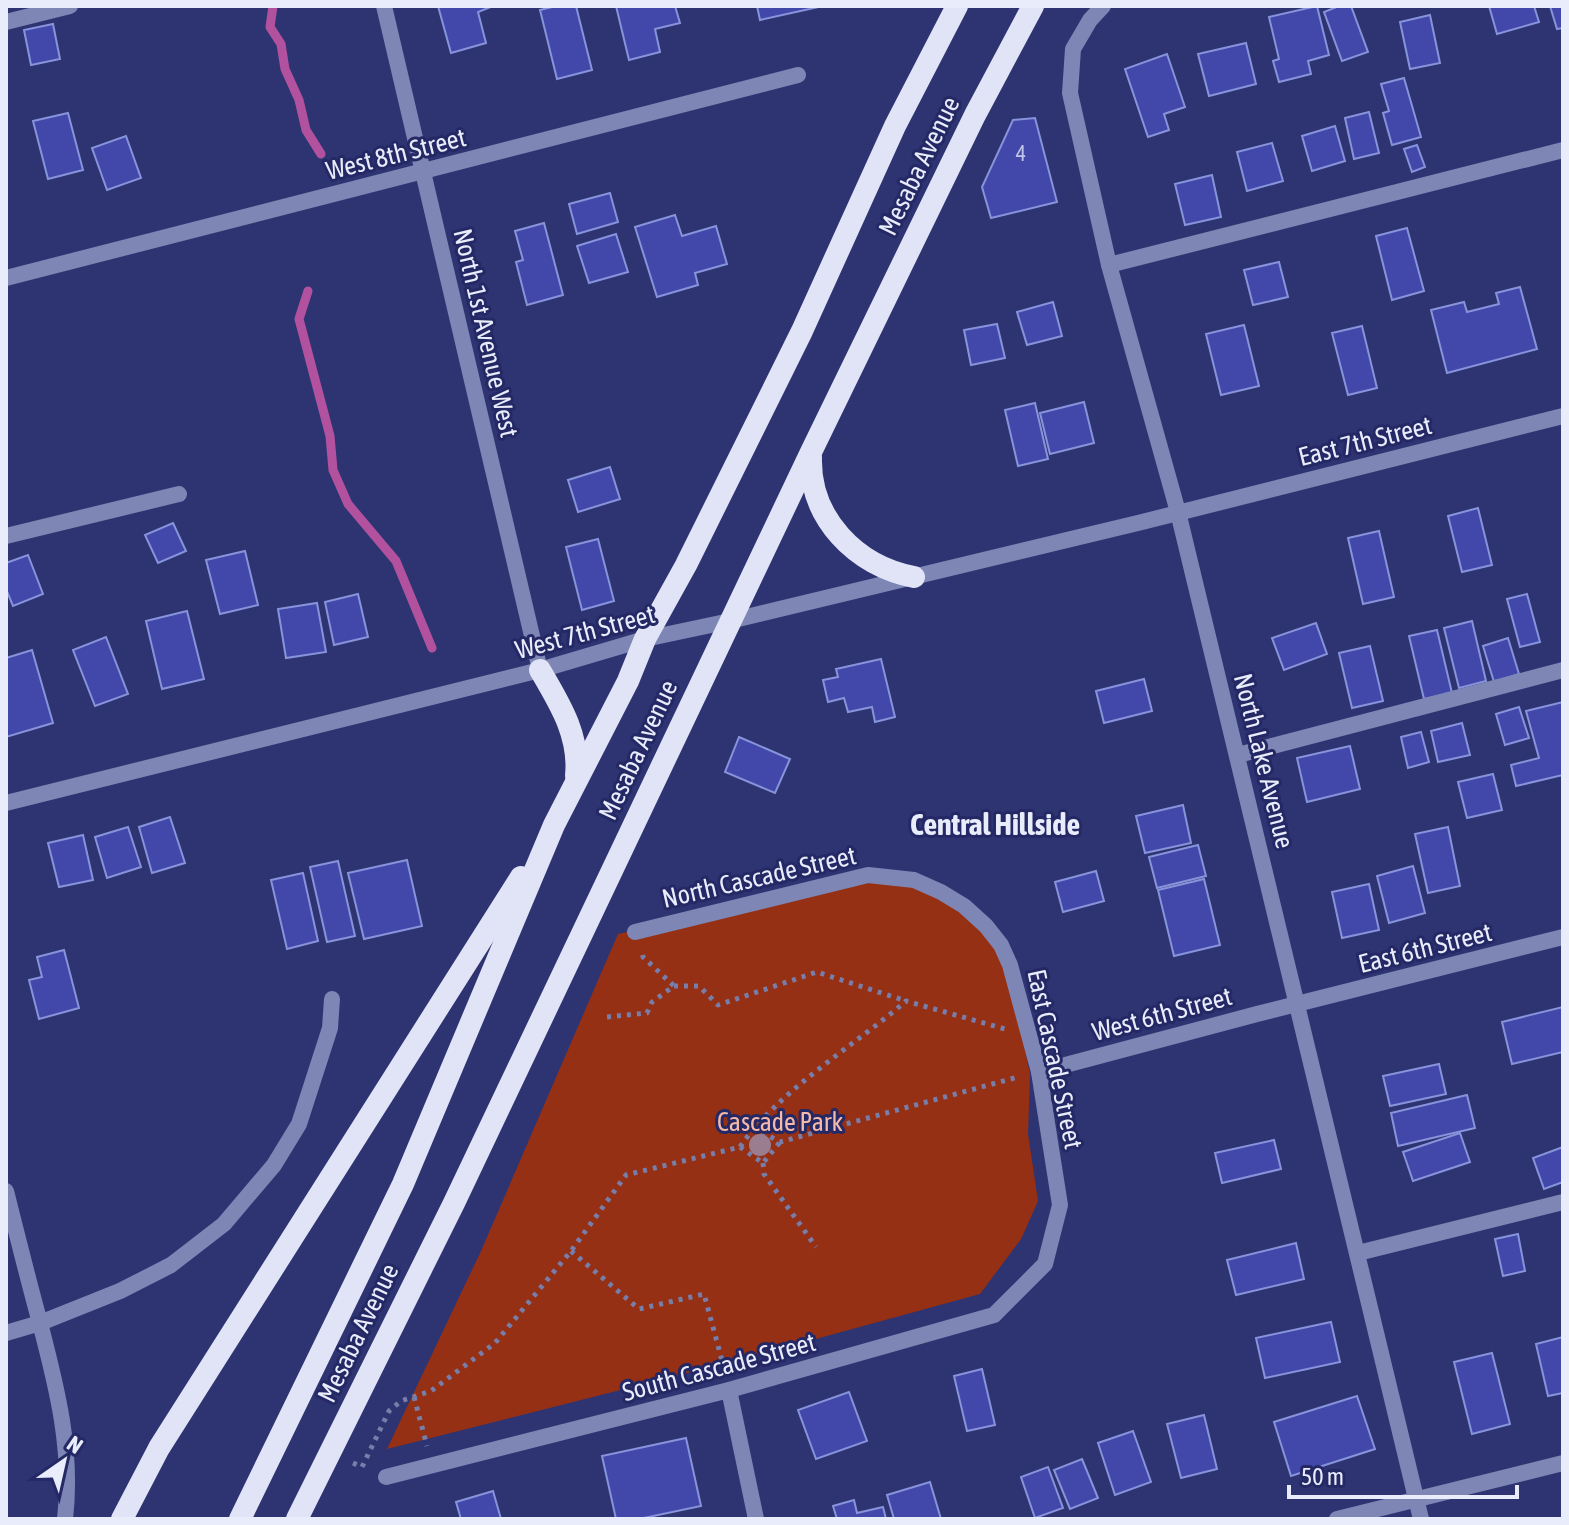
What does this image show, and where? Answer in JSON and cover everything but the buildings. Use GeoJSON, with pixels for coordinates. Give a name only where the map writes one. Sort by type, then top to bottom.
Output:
{"type":"FeatureCollection","features":[{"type":"Feature","properties":{"kind":"highway","name":"Mesaba Avenue"},"geometry":{"type":"LineString","coordinates":[[240,1519],[403,1184],[554,825],[802,331],[895,126],[957,6]]}},
{"type":"Feature","properties":{"kind":"highway","name":"Mesaba Avenue"},"geometry":{"type":"LineString","coordinates":[[297,1519],[454,1203],[811,452],[975,115],[1033,6]]}},
{"type":"Feature","properties":{"kind":"highway"},"geometry":{"type":"LineString","coordinates":[[811,452],[810,477],[815,495],[826,519],[837,533],[873,563],[891,572],[914,577]]}},
{"type":"Feature","properties":{"kind":"highway"},"geometry":{"type":"LineString","coordinates":[[540,670],[562,708],[573,736],[578,759],[575,783]]}},
{"type":"Feature","properties":{"kind":"highway"},"geometry":{"type":"LineString","coordinates":[[122,1519],[175,1422],[554,825]]}},
{"type":"Feature","properties":{"kind":"street"},"geometry":{"type":"LineString","coordinates":[[6,22],[70,6]]}},
{"type":"Feature","properties":{"kind":"street","name":"North 1st Avenue West"},"geometry":{"type":"LineString","coordinates":[[384,6],[540,670]]}},
{"type":"Feature","properties":{"kind":"street","name":"North Lake Avenue"},"geometry":{"type":"LineString","coordinates":[[1103,6],[1090,20],[1073,49],[1070,93],[1109,265],[1178,512],[1238,755],[1421,1519]]}},
{"type":"Feature","properties":{"kind":"street","name":"West 8th Street"},"geometry":{"type":"LineString","coordinates":[[6,278],[798,75]]}},
{"type":"Feature","properties":{"kind":"street"},"geometry":{"type":"LineString","coordinates":[[1109,265],[1563,150]]}},
{"type":"Feature","properties":{"kind":"street","name":"East 7th Street"},"geometry":{"type":"LineString","coordinates":[[1178,512],[1563,416]]}},
{"type":"Feature","properties":{"kind":"street"},"geometry":{"type":"LineString","coordinates":[[6,536],[179,494]]}},
{"type":"Feature","properties":{"kind":"street","name":"West 7th Street"},"geometry":{"type":"LineString","coordinates":[[6,803],[540,670],[645,639],[1178,512]]}},
{"type":"Feature","properties":{"kind":"street"},"geometry":{"type":"LineString","coordinates":[[1238,755],[1563,670]]}},
{"type":"Feature","properties":{"kind":"street","name":"North Cascade Street"},"geometry":{"type":"LineString","coordinates":[[635,932],[868,875],[914,880],[941,892]]}},
{"type":"Feature","properties":{"kind":"street","name":"East Cascade Street"},"geometry":{"type":"LineString","coordinates":[[941,892],[964,906],[986,926],[1001,945],[1010,965],[1039,1072],[1060,1205],[1045,1264]]}},
{"type":"Feature","properties":{"kind":"street","name":"East 6th Street"},"geometry":{"type":"LineString","coordinates":[[1299,1004],[1563,937]]}},
{"type":"Feature","properties":{"kind":"street"},"geometry":{"type":"LineString","coordinates":[[6,1333],[120,1291],[171,1265],[224,1224],[274,1165],[299,1124],[330,1028],[332,999]]}},
{"type":"Feature","properties":{"kind":"street","name":"West 6th Street"},"geometry":{"type":"LineString","coordinates":[[1039,1072],[1299,1004]]}},
{"type":"Feature","properties":{"kind":"street"},"geometry":{"type":"LineString","coordinates":[[6,1191],[58,1390],[66,1444],[68,1494],[65,1519]]}},
{"type":"Feature","properties":{"kind":"street"},"geometry":{"type":"LineString","coordinates":[[1358,1253],[1563,1202]]}},
{"type":"Feature","properties":{"kind":"street","name":"South Cascade Street"},"geometry":{"type":"LineString","coordinates":[[386,1477],[729,1390],[994,1315],[1045,1264]]}},
{"type":"Feature","properties":{"kind":"street"},"geometry":{"type":"LineString","coordinates":[[729,1390],[756,1519]]}},
{"type":"Feature","properties":{"kind":"street"},"geometry":{"type":"LineString","coordinates":[[1337,1519],[1563,1463]]}},
{"type":"Feature","properties":{"kind":"path"},"geometry":{"type":"LineString","coordinates":[[635,932],[643,957],[674,986]]}},
{"type":"Feature","properties":{"kind":"path"},"geometry":{"type":"LineString","coordinates":[[607,1017],[647,1013],[652,1002],[674,986],[699,986],[718,1005],[817,972],[1029,1037]]}},
{"type":"Feature","properties":{"kind":"path"},"geometry":{"type":"LineString","coordinates":[[352,1463],[362,1467],[389,1411],[401,1401],[431,1391],[495,1343],[571,1251],[626,1175],[740,1147],[753,1127],[906,1001]]}},
{"type":"Feature","properties":{"kind":"path"},"geometry":{"type":"LineString","coordinates":[[816,1247],[764,1174],[763,1163],[780,1142],[1039,1072]]}},
{"type":"Feature","properties":{"kind":"path"},"geometry":{"type":"LineString","coordinates":[[753,1127],[780,1142]]}},
{"type":"Feature","properties":{"kind":"path"},"geometry":{"type":"LineString","coordinates":[[740,1147],[763,1163]]}},
{"type":"Feature","properties":{"kind":"path"},"geometry":{"type":"LineString","coordinates":[[571,1251],[639,1309],[704,1294],[724,1368]]}},
{"type":"Feature","properties":{"kind":"path"},"geometry":{"type":"LineString","coordinates":[[414,1397],[433,1466]]}},
{"type":"Feature","properties":{"kind":"green space","name":"Cascade Park"},"geometry":{"type":"Polygon","coordinates":[[[890,879],[938,896],[982,928],[997,951],[1012,989],[1030,1074],[1028,1134],[1038,1201],[1021,1239],[980,1294],[739,1360],[387,1449],[481,1251],[618,934],[861,881],[890,879]]]}},
{"type":"Feature","properties":{"kind":"waterway"},"geometry":{"type":"LineString","coordinates":[[273,6],[270,27],[281,44],[285,69],[299,100],[306,130],[321,154]]}},
{"type":"Feature","properties":{"kind":"waterway"},"geometry":{"type":"LineString","coordinates":[[308,291],[299,319],[330,436],[333,470],[348,504],[396,561],[432,648]]}},
{"type":"Feature","properties":{"kind":"district","name":"Central Hillside"},"geometry":{"type":"Point","coordinates":[995,824]}}]}
